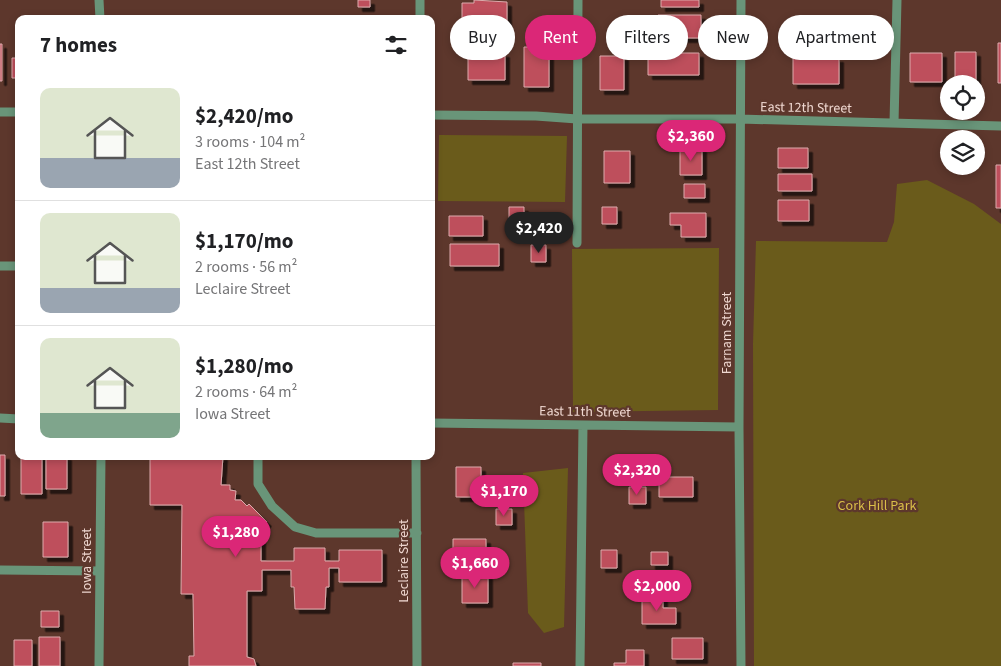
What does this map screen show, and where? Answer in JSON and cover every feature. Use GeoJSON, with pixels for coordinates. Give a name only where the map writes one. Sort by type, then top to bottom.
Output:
{"type":"FeatureCollection","features":[{"type":"Feature","properties":{"kind":"street"},"geometry":{"type":"LineString","coordinates":[[99,0],[100,15]]}},
{"type":"Feature","properties":{"kind":"street"},"geometry":{"type":"LineString","coordinates":[[420,0],[420,15]]}},
{"type":"Feature","properties":{"kind":"street"},"geometry":{"type":"LineString","coordinates":[[577,243],[578,0]]}},
{"type":"Feature","properties":{"kind":"street","name":"Farnam Street"},"geometry":{"type":"LineString","coordinates":[[741,0],[739,427],[741,666]]}},
{"type":"Feature","properties":{"kind":"street"},"geometry":{"type":"LineString","coordinates":[[894,123],[897,0]]}},
{"type":"Feature","properties":{"kind":"street"},"geometry":{"type":"LineString","coordinates":[[0,112],[15,112]]}},
{"type":"Feature","properties":{"kind":"street","name":"East 12th Street"},"geometry":{"type":"LineString","coordinates":[[435,115],[536,116],[577,119],[740,119],[1001,126]]}},
{"type":"Feature","properties":{"kind":"street"},"geometry":{"type":"LineString","coordinates":[[0,266],[15,266]]}},
{"type":"Feature","properties":{"kind":"street"},"geometry":{"type":"LineString","coordinates":[[0,418],[15,419]]}},
{"type":"Feature","properties":{"kind":"street","name":"East 11th Street"},"geometry":{"type":"LineString","coordinates":[[435,423],[739,427]]}},
{"type":"Feature","properties":{"kind":"street"},"geometry":{"type":"LineString","coordinates":[[580,666],[582,425]]}},
{"type":"Feature","properties":{"kind":"street","name":"Iowa Street"},"geometry":{"type":"LineString","coordinates":[[100,666],[101,460]]}},
{"type":"Feature","properties":{"kind":"street"},"geometry":{"type":"LineString","coordinates":[[258,460],[258,484],[272,506],[295,528],[316,533],[417,533]]}},
{"type":"Feature","properties":{"kind":"street","name":"Leclaire Street"},"geometry":{"type":"LineString","coordinates":[[416,460],[417,666]]}},
{"type":"Feature","properties":{"kind":"street"},"geometry":{"type":"LineString","coordinates":[[0,570],[100,571]]}},
{"type":"Feature","properties":{"kind":"green space"},"geometry":{"type":"Polygon","coordinates":[[[439,135],[567,136],[565,202],[438,201],[439,135]]]}},
{"type":"Feature","properties":{"kind":"green space","name":"Cork Hill Park"},"geometry":{"type":"Polygon","coordinates":[[[927,180],[974,204],[1001,224],[1001,666],[754,666],[753,344],[756,241],[887,242],[894,222],[897,184],[927,180]]]}},
{"type":"Feature","properties":{"kind":"green space"},"geometry":{"type":"Polygon","coordinates":[[[719,248],[718,410],[573,412],[572,249],[719,248]]]}},
{"type":"Feature","properties":{"kind":"green space"},"geometry":{"type":"Polygon","coordinates":[[[568,468],[564,627],[544,633],[528,613],[523,473],[568,468]]]}},
{"type":"Feature","properties":{"kind":"building"},"geometry":{"type":"Polygon","coordinates":[[[358,0],[370,0],[370,7],[358,7],[358,0]]]}},
{"type":"Feature","properties":{"kind":"building"},"geometry":{"type":"Polygon","coordinates":[[[474,0],[507,2],[507,15],[462,15],[462,3],[474,3],[474,0]]]}},
{"type":"Feature","properties":{"kind":"building"},"geometry":{"type":"Polygon","coordinates":[[[661,0],[699,0],[699,7],[661,7],[661,0]]]}},
{"type":"Feature","properties":{"kind":"building"},"geometry":{"type":"Polygon","coordinates":[[[688,15],[698,15],[698,38],[688,38],[688,15]]]}},
{"type":"Feature","properties":{"kind":"building"},"geometry":{"type":"Polygon","coordinates":[[[998,43],[1001,43],[1001,83],[998,83],[998,43]]]}},
{"type":"Feature","properties":{"kind":"building"},"geometry":{"type":"Polygon","coordinates":[[[0,44],[2,44],[2,81],[0,81],[0,44]]]}},
{"type":"Feature","properties":{"kind":"building"},"geometry":{"type":"Polygon","coordinates":[[[525,47],[525,60],[549,60],[549,87],[524,87],[525,47]]]}},
{"type":"Feature","properties":{"kind":"building"},"geometry":{"type":"Polygon","coordinates":[[[955,52],[976,52],[976,75],[955,75],[955,52]]]}},
{"type":"Feature","properties":{"kind":"building"},"geometry":{"type":"Polygon","coordinates":[[[688,53],[698,53],[699,75],[648,75],[648,60],[688,60],[688,53]]]}},
{"type":"Feature","properties":{"kind":"building"},"geometry":{"type":"Polygon","coordinates":[[[910,53],[942,53],[942,75],[940,75],[940,82],[910,82],[910,53]]]}},
{"type":"Feature","properties":{"kind":"building"},"geometry":{"type":"Polygon","coordinates":[[[600,56],[606,56],[606,60],[624,60],[624,90],[600,90],[600,56]]]}},
{"type":"Feature","properties":{"kind":"building"},"geometry":{"type":"Polygon","coordinates":[[[12,58],[15,58],[15,78],[12,78],[12,58]]]}},
{"type":"Feature","properties":{"kind":"building"},"geometry":{"type":"Polygon","coordinates":[[[468,60],[505,60],[505,80],[468,80],[468,60]]]}},
{"type":"Feature","properties":{"kind":"building"},"geometry":{"type":"Polygon","coordinates":[[[793,60],[839,60],[839,84],[793,84],[793,60]]]}},
{"type":"Feature","properties":{"kind":"building"},"geometry":{"type":"Polygon","coordinates":[[[680,148],[702,148],[702,175],[680,175],[680,148]]]}},
{"type":"Feature","properties":{"kind":"building"},"geometry":{"type":"Polygon","coordinates":[[[778,148],[808,148],[808,168],[778,168],[778,148]]]}},
{"type":"Feature","properties":{"kind":"building"},"geometry":{"type":"Polygon","coordinates":[[[604,151],[630,151],[630,183],[604,183],[604,151]]]}},
{"type":"Feature","properties":{"kind":"building"},"geometry":{"type":"Polygon","coordinates":[[[996,165],[1001,165],[1001,208],[996,208],[996,165]]]}},
{"type":"Feature","properties":{"kind":"building"},"geometry":{"type":"Polygon","coordinates":[[[778,174],[812,174],[812,191],[778,191],[778,174]]]}},
{"type":"Feature","properties":{"kind":"building"},"geometry":{"type":"Polygon","coordinates":[[[684,184],[705,184],[705,198],[684,198],[684,184]]]}},
{"type":"Feature","properties":{"kind":"building"},"geometry":{"type":"Polygon","coordinates":[[[778,200],[809,200],[809,221],[778,221],[778,200]]]}},
{"type":"Feature","properties":{"kind":"building"},"geometry":{"type":"Polygon","coordinates":[[[509,207],[524,207],[524,224],[509,224],[509,207]]]}},
{"type":"Feature","properties":{"kind":"building"},"geometry":{"type":"Polygon","coordinates":[[[602,207],[617,207],[617,224],[602,224],[602,207]]]}},
{"type":"Feature","properties":{"kind":"building"},"geometry":{"type":"Polygon","coordinates":[[[670,213],[706,213],[706,237],[681,237],[681,225],[670,225],[670,213]]]}},
{"type":"Feature","properties":{"kind":"building"},"geometry":{"type":"Polygon","coordinates":[[[449,216],[483,216],[483,236],[449,236],[449,216]]]}},
{"type":"Feature","properties":{"kind":"building"},"geometry":{"type":"Polygon","coordinates":[[[450,244],[499,244],[499,266],[450,266],[450,244]]]}},
{"type":"Feature","properties":{"kind":"building"},"geometry":{"type":"Polygon","coordinates":[[[531,245],[546,245],[546,262],[531,262],[531,245]]]}},
{"type":"Feature","properties":{"kind":"building"},"geometry":{"type":"Polygon","coordinates":[[[0,455],[5,455],[5,496],[0,496],[0,455]]]}},
{"type":"Feature","properties":{"kind":"building"},"geometry":{"type":"Polygon","coordinates":[[[21,460],[42,460],[42,494],[21,494],[21,460]]]}},
{"type":"Feature","properties":{"kind":"building"},"geometry":{"type":"Polygon","coordinates":[[[46,460],[67,460],[67,489],[46,489],[46,460]]]}},
{"type":"Feature","properties":{"kind":"building"},"geometry":{"type":"Polygon","coordinates":[[[150,460],[223,460],[221,485],[230,485],[230,490],[236,491],[235,500],[241,500],[247,506],[249,504],[267,522],[261,527],[261,561],[294,561],[294,548],[325,548],[325,561],[339,561],[339,550],[382,550],[382,582],[339,582],[339,568],[329,568],[329,587],[326,587],[325,609],[295,609],[294,587],[291,587],[291,570],[262,570],[262,591],[247,591],[247,657],[254,659],[256,666],[189,666],[189,656],[194,656],[193,594],[181,594],[182,505],[150,505],[150,460]]]}},
{"type":"Feature","properties":{"kind":"building"},"geometry":{"type":"Polygon","coordinates":[[[456,467],[481,467],[481,497],[456,497],[456,467]]]}},
{"type":"Feature","properties":{"kind":"building"},"geometry":{"type":"Polygon","coordinates":[[[659,477],[693,477],[693,497],[659,497],[659,477]]]}},
{"type":"Feature","properties":{"kind":"building"},"geometry":{"type":"Polygon","coordinates":[[[629,487],[646,487],[646,504],[629,504],[629,487]]]}},
{"type":"Feature","properties":{"kind":"building"},"geometry":{"type":"Polygon","coordinates":[[[496,509],[512,509],[512,525],[496,525],[496,509]]]}},
{"type":"Feature","properties":{"kind":"building"},"geometry":{"type":"Polygon","coordinates":[[[43,522],[68,522],[68,557],[43,557],[43,522]]]}},
{"type":"Feature","properties":{"kind":"building"},"geometry":{"type":"Polygon","coordinates":[[[453,539],[486,539],[486,554],[453,554],[453,539]]]}},
{"type":"Feature","properties":{"kind":"building"},"geometry":{"type":"Polygon","coordinates":[[[601,550],[617,550],[617,568],[601,568],[601,550]]]}},
{"type":"Feature","properties":{"kind":"building"},"geometry":{"type":"Polygon","coordinates":[[[651,552],[668,552],[668,565],[651,565],[651,552]]]}},
{"type":"Feature","properties":{"kind":"building"},"geometry":{"type":"Polygon","coordinates":[[[462,575],[488,575],[488,603],[462,603],[462,575]]]}},
{"type":"Feature","properties":{"kind":"building"},"geometry":{"type":"Polygon","coordinates":[[[642,597],[663,597],[663,608],[676,608],[676,624],[642,624],[642,597]]]}},
{"type":"Feature","properties":{"kind":"building"},"geometry":{"type":"Polygon","coordinates":[[[41,611],[59,611],[59,627],[41,627],[41,611]]]}},
{"type":"Feature","properties":{"kind":"building"},"geometry":{"type":"Polygon","coordinates":[[[39,637],[60,637],[60,666],[39,666],[39,637]]]}},
{"type":"Feature","properties":{"kind":"building"},"geometry":{"type":"Polygon","coordinates":[[[672,638],[703,638],[703,659],[672,659],[672,638]]]}},
{"type":"Feature","properties":{"kind":"building"},"geometry":{"type":"Polygon","coordinates":[[[14,640],[32,640],[32,666],[14,666],[14,640]]]}},
{"type":"Feature","properties":{"kind":"building"},"geometry":{"type":"Polygon","coordinates":[[[626,650],[644,650],[644,666],[614,666],[614,663],[626,663],[626,650]]]}},
{"type":"Feature","properties":{"kind":"building"},"geometry":{"type":"Polygon","coordinates":[[[513,663],[541,663],[541,666],[513,666],[513,663]]]}}]}
